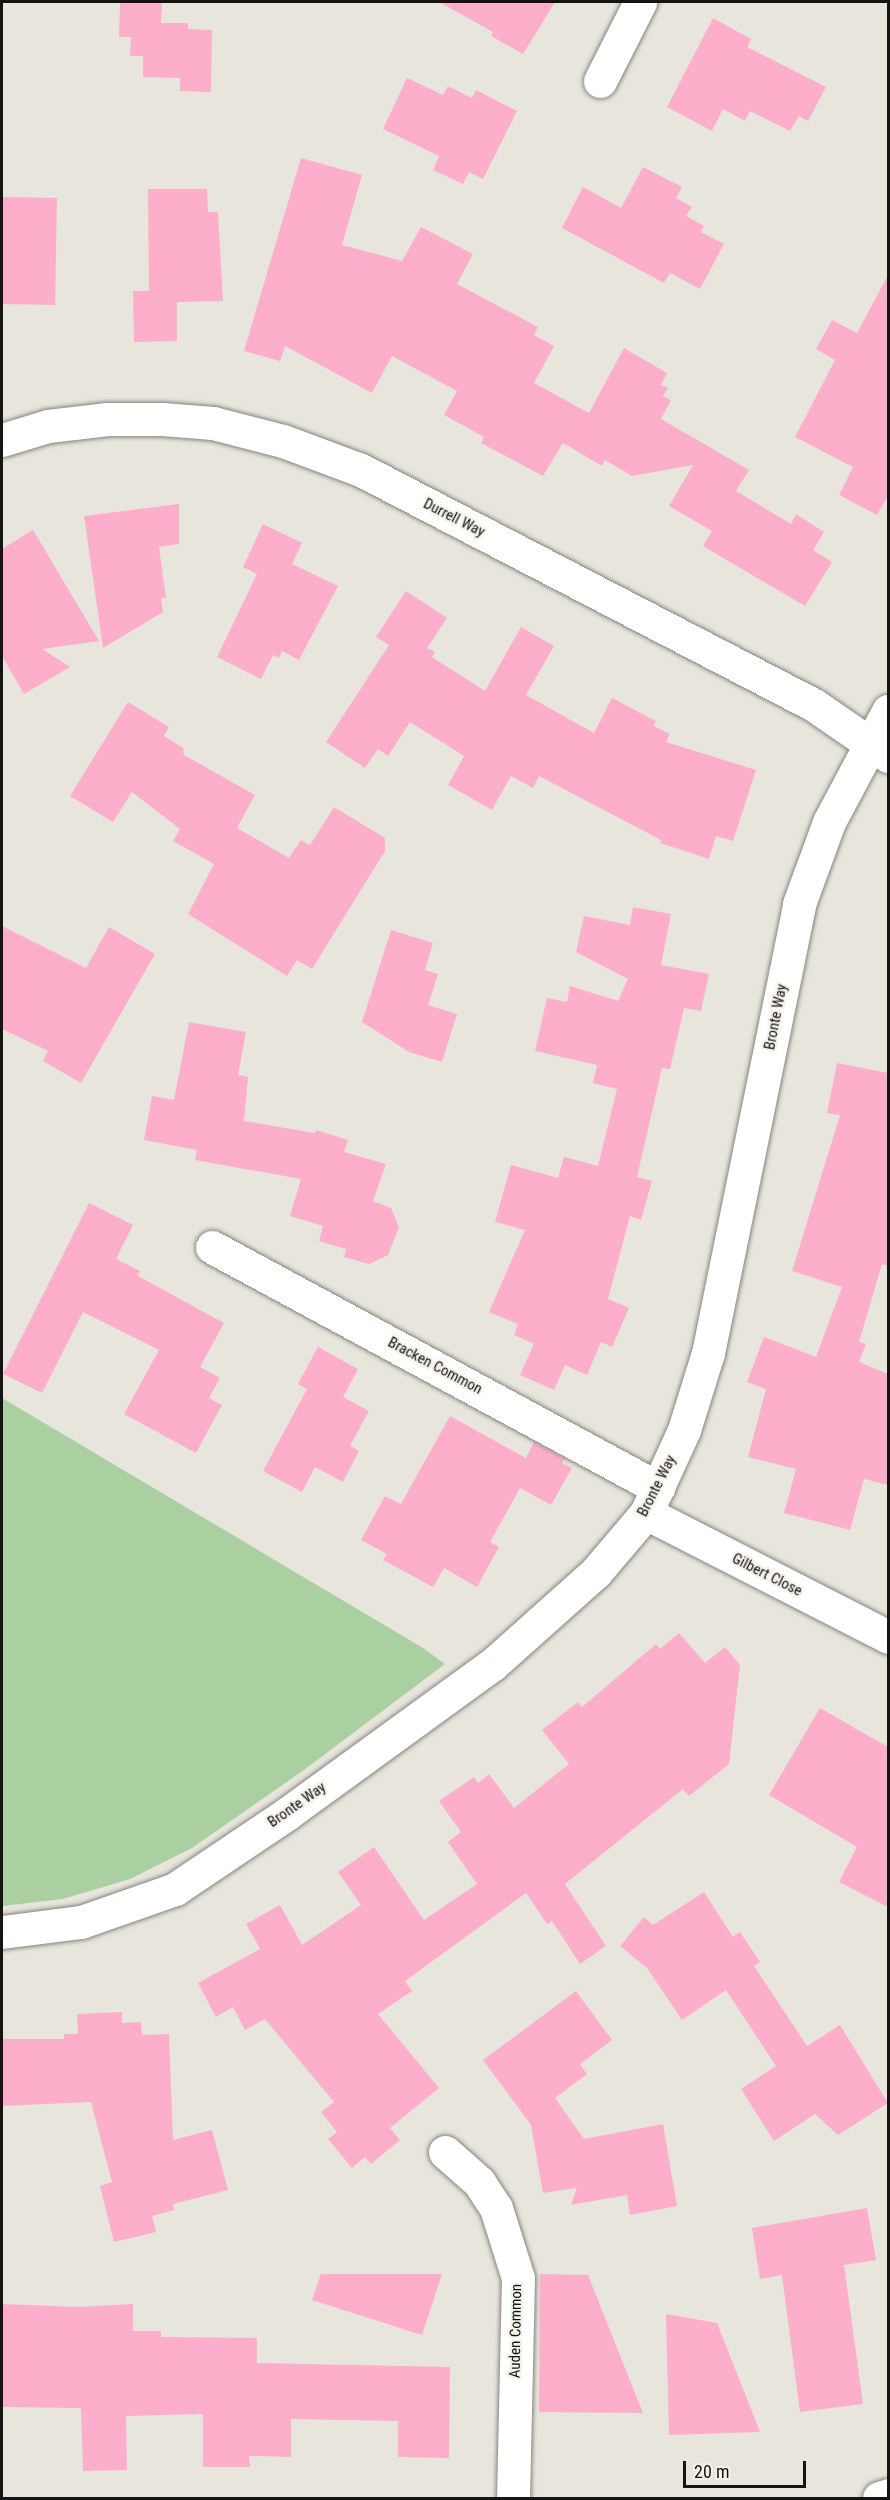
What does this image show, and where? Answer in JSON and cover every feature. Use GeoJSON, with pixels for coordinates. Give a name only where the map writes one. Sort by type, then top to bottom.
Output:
{"type":"FeatureCollection","features":[{"type":"Feature","properties":{"kind":"street"},"geometry":{"type":"LineString","coordinates":[[600,81],[640,2]]}},
{"type":"Feature","properties":{"kind":"street","name":"Durrell Way"},"geometry":{"type":"LineString","coordinates":[[2,440],[48,426],[108,419],[162,419],[213,423],[283,441],[361,470],[814,705],[879,751]]}},
{"type":"Feature","properties":{"kind":"street","name":"Bronte Way"},"geometry":{"type":"LineString","coordinates":[[2,1932],[81,1922],[175,1889],[288,1813],[492,1665],[596,1572],[652,1500],[684,1430],[708,1353],[737,1222],[799,904],[829,822],[879,751],[888,711]]}},
{"type":"Feature","properties":{"kind":"street","name":"Bracken Common"},"geometry":{"type":"LineString","coordinates":[[212,1247],[652,1500]]}},
{"type":"Feature","properties":{"kind":"street","name":"Gilbert Close"},"geometry":{"type":"LineString","coordinates":[[652,1500],[888,1637]]}},
{"type":"Feature","properties":{"kind":"street","name":"Auden Common"},"geometry":{"type":"LineString","coordinates":[[445,2152],[479,2182],[496,2208],[518,2278],[513,2499]]}},
{"type":"Feature","properties":{"kind":"street"},"geometry":{"type":"LineString","coordinates":[[879,2499],[888,2495]]}},
{"type":"Feature","properties":{"kind":"green space"},"geometry":{"type":"Polygon","coordinates":[[[2,1398],[423,1648],[445,1664],[304,1770],[192,1848],[130,1879],[63,1899],[2,1906],[2,1398]]]}},
{"type":"Feature","properties":{"kind":"building"},"geometry":{"type":"Polygon","coordinates":[[[120,2],[162,2],[161,23],[188,23],[188,29],[212,30],[211,92],[180,91],[180,78],[143,77],[143,56],[130,56],[131,37],[119,37],[120,2]]]}},
{"type":"Feature","properties":{"kind":"building"},"geometry":{"type":"Polygon","coordinates":[[[439,2],[555,2],[523,54],[491,36],[493,32],[439,2]]]}},
{"type":"Feature","properties":{"kind":"building"},"geometry":{"type":"Polygon","coordinates":[[[713,18],[751,39],[747,47],[826,87],[808,121],[799,116],[790,131],[750,111],[745,121],[723,109],[712,131],[667,107],[713,18]]]}},
{"type":"Feature","properties":{"kind":"building"},"geometry":{"type":"Polygon","coordinates":[[[407,78],[443,95],[448,86],[472,98],[476,90],[517,111],[483,179],[469,172],[463,184],[433,170],[439,156],[383,129],[407,78]]]}},
{"type":"Feature","properties":{"kind":"building"},"geometry":{"type":"Polygon","coordinates":[[[301,158],[362,175],[342,245],[402,261],[421,227],[473,254],[457,284],[538,327],[534,335],[554,346],[534,383],[589,413],[624,348],[667,373],[661,385],[668,388],[663,396],[671,400],[661,419],[749,470],[736,491],[791,524],[796,514],[824,532],[813,550],[832,562],[805,606],[703,546],[712,531],[669,506],[693,465],[632,476],[605,460],[602,466],[563,443],[543,476],[481,443],[484,437],[444,415],[457,391],[392,356],[372,393],[285,346],[280,361],[244,351],[301,158]]]}},
{"type":"Feature","properties":{"kind":"building"},"geometry":{"type":"Polygon","coordinates":[[[643,167],[682,187],[676,198],[692,207],[686,216],[704,226],[701,232],[724,244],[700,289],[670,273],[664,283],[562,228],[583,187],[621,208],[643,167]]]}},
{"type":"Feature","properties":{"kind":"building"},"geometry":{"type":"Polygon","coordinates":[[[148,189],[207,189],[208,212],[218,212],[223,301],[177,302],[177,341],[134,342],[133,291],[149,291],[148,189]]]}},
{"type":"Feature","properties":{"kind":"building"},"geometry":{"type":"Polygon","coordinates":[[[2,197],[57,198],[55,305],[2,304],[2,197]]]}},
{"type":"Feature","properties":{"kind":"building"},"geometry":{"type":"Polygon","coordinates":[[[888,275],[888,496],[877,515],[839,495],[853,467],[795,437],[835,360],[816,349],[832,320],[857,333],[888,275]]]}},
{"type":"Feature","properties":{"kind":"building"},"geometry":{"type":"Polygon","coordinates":[[[179,504],[179,544],[159,547],[166,598],[161,598],[163,612],[103,648],[84,516],[179,504]]]}},
{"type":"Feature","properties":{"kind":"building"},"geometry":{"type":"Polygon","coordinates":[[[263,524],[302,543],[292,564],[338,586],[299,660],[282,651],[279,658],[273,655],[261,679],[217,657],[257,574],[243,567],[263,524]]]}},
{"type":"Feature","properties":{"kind":"building"},"geometry":{"type":"Polygon","coordinates":[[[33,530],[99,641],[42,649],[70,667],[24,694],[2,656],[2,549],[33,530]]]}},
{"type":"Feature","properties":{"kind":"building"},"geometry":{"type":"Polygon","coordinates":[[[406,591],[447,618],[427,648],[435,652],[432,657],[485,691],[521,627],[554,646],[526,695],[594,733],[612,698],[656,721],[654,726],[670,734],[666,742],[756,770],[733,841],[716,836],[709,859],[660,843],[661,840],[539,776],[533,788],[511,776],[492,810],[448,785],[464,756],[410,722],[388,756],[378,749],[365,768],[326,742],[389,645],[376,637],[406,591]]]}},
{"type":"Feature","properties":{"kind":"building"},"geometry":{"type":"Polygon","coordinates":[[[128,702],[169,727],[164,736],[183,748],[184,755],[255,795],[237,828],[289,858],[301,840],[310,845],[334,807],[385,838],[385,851],[312,969],[297,960],[287,976],[188,914],[214,864],[173,841],[180,829],[132,792],[113,822],[70,796],[128,702]]]}},
{"type":"Feature","properties":{"kind":"building"},"geometry":{"type":"Polygon","coordinates":[[[633,907],[671,914],[661,965],[709,974],[701,1011],[684,1008],[670,1069],[662,1068],[637,1177],[652,1181],[641,1220],[630,1216],[608,1299],[629,1308],[612,1347],[601,1342],[587,1375],[565,1365],[554,1390],[520,1375],[534,1344],[514,1335],[518,1324],[489,1312],[525,1230],[495,1222],[511,1165],[558,1178],[564,1157],[598,1166],[617,1089],[593,1083],[597,1065],[535,1051],[547,998],[567,1002],[570,986],[618,1001],[628,979],[576,952],[584,916],[630,925],[633,907]]]}},
{"type":"Feature","properties":{"kind":"building"},"geometry":{"type":"Polygon","coordinates":[[[2,926],[86,968],[109,927],[155,954],[81,1083],[43,1061],[48,1051],[2,1029],[2,926]]]}},
{"type":"Feature","properties":{"kind":"building"},"geometry":{"type":"Polygon","coordinates":[[[391,930],[433,943],[425,970],[438,974],[428,1005],[457,1014],[442,1062],[409,1052],[362,1022],[391,930]]]}},
{"type":"Feature","properties":{"kind":"building"},"geometry":{"type":"Polygon","coordinates":[[[189,1022],[246,1032],[238,1075],[248,1077],[244,1121],[315,1133],[316,1130],[348,1140],[344,1152],[386,1164],[373,1201],[391,1208],[399,1227],[388,1255],[369,1264],[344,1257],[346,1249],[319,1241],[323,1226],[290,1216],[301,1179],[195,1160],[197,1150],[144,1140],[152,1096],[174,1100],[189,1022]]]}},
{"type":"Feature","properties":{"kind":"building"},"geometry":{"type":"Polygon","coordinates":[[[837,1063],[888,1073],[888,1266],[882,1264],[859,1342],[866,1344],[859,1362],[888,1374],[888,1485],[864,1479],[850,1530],[784,1513],[796,1469],[748,1457],[766,1389],[747,1382],[764,1337],[816,1357],[842,1287],[792,1271],[840,1115],[827,1113],[837,1063]]]}},
{"type":"Feature","properties":{"kind":"building"},"geometry":{"type":"Polygon","coordinates":[[[89,1203],[133,1225],[116,1259],[140,1271],[138,1276],[224,1323],[200,1367],[220,1378],[209,1398],[222,1405],[196,1453],[124,1414],[159,1350],[83,1312],[42,1393],[3,1374],[89,1203]]]}},
{"type":"Feature","properties":{"kind":"building"},"geometry":{"type":"Polygon","coordinates":[[[318,1347],[358,1369],[343,1397],[369,1411],[350,1446],[359,1451],[343,1482],[315,1467],[302,1492],[263,1471],[307,1389],[298,1384],[318,1347]]]}},
{"type":"Feature","properties":{"kind":"building"},"geometry":{"type":"Polygon","coordinates":[[[450,1416],[526,1458],[534,1442],[565,1459],[562,1463],[572,1468],[551,1505],[520,1488],[490,1542],[499,1547],[477,1587],[444,1568],[433,1587],[383,1560],[387,1554],[361,1540],[385,1496],[401,1504],[450,1416]]]}},
{"type":"Feature","properties":{"kind":"building"},"geometry":{"type":"Polygon","coordinates":[[[679,1633],[705,1663],[725,1647],[740,1665],[729,1764],[689,1796],[683,1789],[565,1884],[606,1946],[580,1964],[552,1921],[547,1924],[526,1893],[405,1981],[412,1991],[378,2014],[439,2088],[390,2128],[400,2140],[371,2164],[365,2157],[352,2168],[328,2139],[337,2132],[321,2112],[334,2102],[265,2019],[245,2030],[233,2007],[216,2017],[198,1983],[260,1949],[246,1924],[280,1905],[302,1945],[361,1905],[338,1872],[374,1847],[424,1920],[477,1884],[448,1842],[461,1832],[439,1801],[474,1777],[478,1783],[489,1774],[514,1808],[569,1764],[542,1730],[578,1702],[582,1707],[656,1644],[660,1649],[679,1633]]]}},
{"type":"Feature","properties":{"kind":"building"},"geometry":{"type":"Polygon","coordinates":[[[820,1708],[888,1747],[888,1907],[839,1882],[857,1847],[769,1795],[820,1708]]]}},
{"type":"Feature","properties":{"kind":"building"},"geometry":{"type":"Polygon","coordinates":[[[704,1892],[733,1937],[740,1932],[760,1962],[754,1966],[807,2046],[840,2025],[888,2103],[838,2135],[815,2114],[774,2141],[741,2089],[776,2066],[726,1990],[682,2020],[647,1968],[620,1946],[644,1917],[653,1925],[704,1892]]]}},
{"type":"Feature","properties":{"kind":"building"},"geometry":{"type":"Polygon","coordinates":[[[576,1991],[612,2040],[580,2064],[587,2074],[555,2098],[584,2139],[663,2124],[677,2206],[630,2215],[627,2195],[571,2205],[577,2188],[543,2193],[531,2125],[483,2060],[576,1991]]]}},
{"type":"Feature","properties":{"kind":"building"},"geometry":{"type":"Polygon","coordinates":[[[122,2012],[122,2023],[141,2022],[142,2035],[169,2034],[173,2140],[212,2130],[228,2190],[173,2204],[174,2210],[152,2216],[156,2232],[114,2242],[100,2186],[112,2182],[91,2102],[2,2106],[2,2039],[64,2039],[64,2034],[78,2034],[77,2014],[122,2012]]]}},
{"type":"Feature","properties":{"kind":"building"},"geometry":{"type":"Polygon","coordinates":[[[867,2208],[876,2260],[844,2265],[863,2404],[800,2412],[782,2275],[760,2279],[752,2228],[867,2208]]]}},
{"type":"Feature","properties":{"kind":"building"},"geometry":{"type":"Polygon","coordinates":[[[321,2274],[442,2274],[422,2335],[312,2300],[321,2274]]]}},
{"type":"Feature","properties":{"kind":"building"},"geometry":{"type":"Polygon","coordinates":[[[540,2274],[588,2275],[643,2413],[539,2412],[540,2274]]]}},
{"type":"Feature","properties":{"kind":"building"},"geometry":{"type":"Polygon","coordinates":[[[2,2304],[79,2307],[133,2304],[133,2331],[161,2331],[161,2337],[257,2338],[257,2363],[450,2367],[449,2458],[398,2457],[398,2421],[291,2419],[291,2457],[249,2456],[250,2467],[203,2467],[203,2414],[126,2416],[127,2470],[83,2471],[81,2408],[2,2407],[2,2304]]]}},
{"type":"Feature","properties":{"kind":"building"},"geometry":{"type":"Polygon","coordinates":[[[666,2314],[717,2323],[760,2432],[669,2435],[666,2314]]]}}]}
